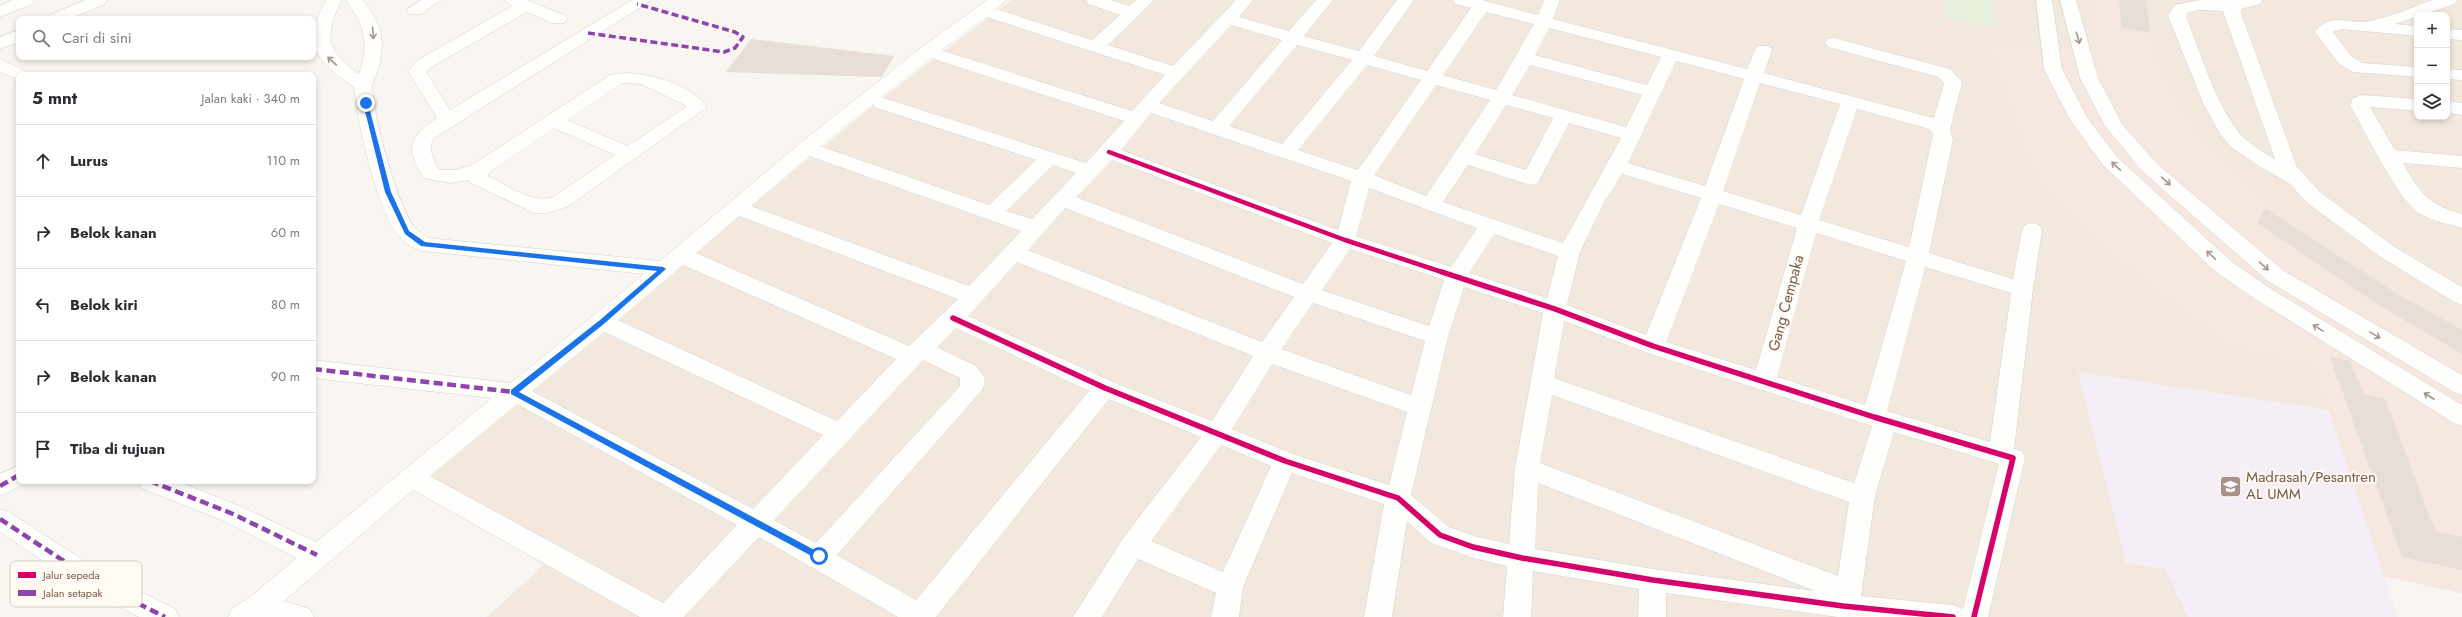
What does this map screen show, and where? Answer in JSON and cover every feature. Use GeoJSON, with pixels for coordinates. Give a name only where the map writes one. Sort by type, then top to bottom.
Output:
{"type":"FeatureCollection","features":[{"type":"Feature","properties":{"kind":"street"},"geometry":{"type":"LineString","coordinates":[[0,12],[26,0]]}},
{"type":"Feature","properties":{"kind":"street"},"geometry":{"type":"LineString","coordinates":[[63,16],[99,0]]}},
{"type":"Feature","properties":{"kind":"street"},"geometry":{"type":"LineString","coordinates":[[334,0],[322,26],[320,38],[324,54],[363,85]]}},
{"type":"Feature","properties":{"kind":"street"},"geometry":{"type":"LineString","coordinates":[[354,0],[368,16],[374,30],[368,71],[363,85],[374,141],[388,192],[407,232],[423,244],[609,262],[663,269]]}},
{"type":"Feature","properties":{"kind":"street"},"geometry":{"type":"LineString","coordinates":[[415,10],[433,0]]}},
{"type":"Feature","properties":{"kind":"street"},"geometry":{"type":"LineString","coordinates":[[479,169],[478,179],[534,206],[547,206],[560,202],[698,107],[694,102],[637,76],[616,79],[551,120],[479,169],[460,177],[441,177],[431,174],[419,149],[420,141],[426,134],[644,0]]}},
{"type":"Feature","properties":{"kind":"street"},"geometry":{"type":"LineString","coordinates":[[1094,0],[1132,13]]}},
{"type":"Feature","properties":{"kind":"street"},"geometry":{"type":"LineString","coordinates":[[1095,47],[1146,0]]}},
{"type":"Feature","properties":{"kind":"street"},"geometry":{"type":"LineString","coordinates":[[667,617],[755,522],[917,353],[953,318],[1062,199],[1109,152],[1142,112],[1245,0]]}},
{"type":"Feature","properties":{"kind":"street"},"geometry":{"type":"LineString","coordinates":[[1216,130],[1325,0]]}},
{"type":"Feature","properties":{"kind":"street"},"geometry":{"type":"LineString","coordinates":[[1285,153],[1364,57],[1406,0]]}},
{"type":"Feature","properties":{"kind":"street"},"geometry":{"type":"LineString","coordinates":[[1461,0],[1928,122],[1940,130]]}},
{"type":"Feature","properties":{"kind":"street"},"geometry":{"type":"LineString","coordinates":[[1430,205],[1465,158],[1525,58],[1545,22],[1552,0]]}},
{"type":"Feature","properties":{"kind":"street"},"geometry":{"type":"LineString","coordinates":[[2044,0],[2053,69],[2079,120],[2111,162],[2224,267],[2263,294],[2462,417]]}},
{"type":"Feature","properties":{"kind":"street"},"geometry":{"type":"LineString","coordinates":[[2068,0],[2089,78],[2114,126],[2150,168],[2276,276],[2462,386]]}},
{"type":"Feature","properties":{"kind":"street"},"geometry":{"type":"LineString","coordinates":[[2254,0],[2232,6],[2203,4],[2189,6],[2181,9],[2177,16],[2218,115],[2227,131],[2237,143],[2296,180]]}},
{"type":"Feature","properties":{"kind":"street"},"geometry":{"type":"LineString","coordinates":[[2369,27],[2449,0]]}},
{"type":"Feature","properties":{"kind":"street"},"geometry":{"type":"LineString","coordinates":[[447,120],[417,71],[424,64],[518,3],[558,19]]}},
{"type":"Feature","properties":{"kind":"street"},"geometry":{"type":"LineString","coordinates":[[251,611],[514,392],[602,322],[806,148],[990,5],[1095,47],[1177,73]]}},
{"type":"Feature","properties":{"kind":"street"},"geometry":{"type":"LineString","coordinates":[[1087,617],[1133,545],[1218,432],[1306,293],[1345,240],[1362,178],[1482,5]]}},
{"type":"Feature","properties":{"kind":"street"},"geometry":{"type":"LineString","coordinates":[[2232,6],[2232,13],[2288,169],[2296,180],[2313,196],[2386,251],[2462,297]]}},
{"type":"Feature","properties":{"kind":"street"},"geometry":{"type":"LineString","coordinates":[[1227,19],[1632,135]]}},
{"type":"Feature","properties":{"kind":"street"},"geometry":{"type":"LineString","coordinates":[[2414,31],[2341,24],[2329,27],[2324,32],[2346,60],[2359,68],[2414,72]]}},
{"type":"Feature","properties":{"kind":"street"},"geometry":{"type":"LineString","coordinates":[[2450,34],[2462,35]]}},
{"type":"Feature","properties":{"kind":"street"},"geometry":{"type":"LineString","coordinates":[[0,44],[16,36]]}},
{"type":"Feature","properties":{"kind":"street"},"geometry":{"type":"LineString","coordinates":[[1834,43],[1944,73],[1950,77],[1953,82],[1940,130],[1943,140],[1862,496],[1846,599]]}},
{"type":"Feature","properties":{"kind":"street"},"geometry":{"type":"LineString","coordinates":[[1653,346],[1712,195],[1763,50]]}},
{"type":"Feature","properties":{"kind":"street"},"geometry":{"type":"LineString","coordinates":[[928,52],[1142,112],[1216,130],[1362,178],[1430,205],[1569,252]]}},
{"type":"Feature","properties":{"kind":"street"},"geometry":{"type":"LineString","coordinates":[[1517,617],[1527,468],[1555,309],[1569,252],[1595,201],[1617,166],[1671,54]]}},
{"type":"Feature","properties":{"kind":"street"},"geometry":{"type":"LineString","coordinates":[[1525,58],[1654,92]]}},
{"type":"Feature","properties":{"kind":"street"},"geometry":{"type":"LineString","coordinates":[[0,64],[16,73]]}},
{"type":"Feature","properties":{"kind":"street"},"geometry":{"type":"LineString","coordinates":[[2450,74],[2462,75]]}},
{"type":"Feature","properties":{"kind":"street","name":"Gang Cempaka"},"geometry":{"type":"LineString","coordinates":[[1764,382],[1808,224],[1850,101]]}},
{"type":"Feature","properties":{"kind":"street"},"geometry":{"type":"LineString","coordinates":[[2414,105],[2360,102],[2359,105],[2391,156],[2408,188],[2424,207],[2432,212],[2462,221]]}},
{"type":"Feature","properties":{"kind":"street"},"geometry":{"type":"LineString","coordinates":[[881,103],[1090,170]]}},
{"type":"Feature","properties":{"kind":"street"},"geometry":{"type":"LineString","coordinates":[[2450,107],[2462,109]]}},
{"type":"Feature","properties":{"kind":"street"},"geometry":{"type":"LineString","coordinates":[[1465,158],[1531,179],[1564,115]]}},
{"type":"Feature","properties":{"kind":"street"},"geometry":{"type":"LineString","coordinates":[[551,120],[630,154]]}},
{"type":"Feature","properties":{"kind":"street"},"geometry":{"type":"LineString","coordinates":[[806,148],[1035,228]]}},
{"type":"Feature","properties":{"kind":"street"},"geometry":{"type":"LineString","coordinates":[[1109,152],[1345,240],[1457,275],[1555,309],[1653,346],[1880,419],[2013,458],[1974,617]]}},
{"type":"Feature","properties":{"kind":"street"},"geometry":{"type":"LineString","coordinates":[[2391,156],[2462,162]]}},
{"type":"Feature","properties":{"kind":"street"},"geometry":{"type":"LineString","coordinates":[[992,213],[1049,158]]}},
{"type":"Feature","properties":{"kind":"street"},"geometry":{"type":"LineString","coordinates":[[1617,166],[2022,290]]}},
{"type":"Feature","properties":{"kind":"street"},"geometry":{"type":"LineString","coordinates":[[1062,199],[1306,293],[1437,337]]}},
{"type":"Feature","properties":{"kind":"street"},"geometry":{"type":"LineString","coordinates":[[737,208],[973,296]]}},
{"type":"Feature","properties":{"kind":"street"},"geometry":{"type":"LineString","coordinates":[[1378,617],[1398,498],[1437,337],[1457,275],[1489,225]]}},
{"type":"Feature","properties":{"kind":"street"},"geometry":{"type":"LineString","coordinates":[[2001,454],[2022,290],[2032,230]]}},
{"type":"Feature","properties":{"kind":"street"},"geometry":{"type":"LineString","coordinates":[[609,262],[683,252],[917,353],[968,372],[973,378],[971,389],[819,556]]}},
{"type":"Feature","properties":{"kind":"street"},"geometry":{"type":"LineString","coordinates":[[1013,252],[1267,353],[1420,407]]}},
{"type":"Feature","properties":{"kind":"street"},"geometry":{"type":"LineString","coordinates":[[953,318],[1105,388],[1218,432],[1285,461],[1398,498],[1440,534],[1473,547],[1522,558],[1653,580],[1846,599],[1953,617]]}},
{"type":"Feature","properties":{"kind":"street"},"geometry":{"type":"LineString","coordinates":[[602,322],[841,433]]}},
{"type":"Feature","properties":{"kind":"street"},"geometry":{"type":"LineString","coordinates":[[316,369],[514,392],[819,556],[921,616],[1105,388]]}},
{"type":"Feature","properties":{"kind":"street"},"geometry":{"type":"LineString","coordinates":[[1543,383],[1862,496]]}},
{"type":"Feature","properties":{"kind":"street"},"geometry":{"type":"LineString","coordinates":[[1225,617],[1230,587],[1285,461]]}},
{"type":"Feature","properties":{"kind":"street"},"geometry":{"type":"LineString","coordinates":[[1527,468],[1846,599]]}},
{"type":"Feature","properties":{"kind":"street"},"geometry":{"type":"LineString","coordinates":[[0,486],[16,477]]}},
{"type":"Feature","properties":{"kind":"street"},"geometry":{"type":"LineString","coordinates":[[411,477],[664,617]]}},
{"type":"Feature","properties":{"kind":"street"},"geometry":{"type":"LineString","coordinates":[[158,484],[233,514],[317,555]]}},
{"type":"Feature","properties":{"kind":"street"},"geometry":{"type":"LineString","coordinates":[[0,520],[63,561]]}},
{"type":"Feature","properties":{"kind":"street"},"geometry":{"type":"LineString","coordinates":[[1133,545],[1230,587]]}},
{"type":"Feature","properties":{"kind":"street"},"geometry":{"type":"LineString","coordinates":[[1652,617],[1653,580]]}},
{"type":"Feature","properties":{"kind":"street"},"geometry":{"type":"LineString","coordinates":[[142,605],[165,617]]}},
{"type":"Feature","properties":{"kind":"street"},"geometry":{"type":"LineString","coordinates":[[251,611],[300,617]]}},
{"type":"Feature","properties":{"kind":"shaded area"},"geometry":{"type":"Polygon","coordinates":[[[1012,0],[2462,0],[2462,593],[2382,576],[2398,617],[487,617],[544,565],[416,480],[880,100],[1012,0]]]}},
{"type":"Feature","properties":{"kind":"shaded area"},"geometry":{"type":"Polygon","coordinates":[[[2091,0],[2146,0],[2152,53],[2188,122],[2266,209],[2399,295],[2462,330],[2462,593],[2382,576],[2315,365],[2231,346],[2105,247],[2033,170],[1991,43],[2096,51],[2091,0]]]}},
{"type":"Feature","properties":{"kind":"shaded area","name":"Madrasah/Pesantren AL UMM"},"geometry":{"type":"Polygon","coordinates":[[[2078,372],[2329,410],[2398,617],[2188,617],[2165,569],[2126,563],[2078,372]]]}},
{"type":"Feature","properties":{"kind":"green space"},"geometry":{"type":"Polygon","coordinates":[[[1946,0],[1993,0],[1994,27],[1946,18],[1946,0]]]}},
{"type":"Feature","properties":{"kind":"building"},"geometry":{"type":"Polygon","coordinates":[[[2119,0],[2146,0],[2150,33],[2122,28],[2119,0]]]}},
{"type":"Feature","properties":{"kind":"building"},"geometry":{"type":"Polygon","coordinates":[[[751,39],[894,56],[882,77],[726,72],[751,39]]]}},
{"type":"Feature","properties":{"kind":"building"},"geometry":{"type":"Polygon","coordinates":[[[2266,209],[2399,295],[2462,330],[2462,354],[2377,304],[2257,223],[2266,209]]]}},
{"type":"Feature","properties":{"kind":"building"},"geometry":{"type":"Polygon","coordinates":[[[2330,357],[2350,361],[2364,394],[2385,399],[2435,531],[2462,537],[2462,570],[2402,557],[2330,357]]]}},
{"type":"Feature","properties":{"kind":"marked path"},"geometry":{"type":"LineString","coordinates":[[588,33],[724,52],[735,48],[743,37],[735,32],[637,4]]}},
{"type":"Feature","properties":{"kind":"marked path"},"geometry":{"type":"LineString","coordinates":[[316,369],[514,392]]}},
{"type":"Feature","properties":{"kind":"marked path"},"geometry":{"type":"LineString","coordinates":[[0,486],[16,477]]}},
{"type":"Feature","properties":{"kind":"marked path"},"geometry":{"type":"LineString","coordinates":[[158,484],[233,514],[317,555]]}},
{"type":"Feature","properties":{"kind":"marked path"},"geometry":{"type":"LineString","coordinates":[[0,519],[64,561]]}},
{"type":"Feature","properties":{"kind":"marked path"},"geometry":{"type":"LineString","coordinates":[[142,605],[165,617]]}},
{"type":"Feature","properties":{"kind":"cycle path"},"geometry":{"type":"LineString","coordinates":[[1109,152],[1345,240],[1555,309],[1653,346],[1874,417],[2013,458],[1974,617]]}},
{"type":"Feature","properties":{"kind":"cycle path"},"geometry":{"type":"LineString","coordinates":[[953,318],[1105,388],[1285,461],[1398,498],[1440,535],[1473,547],[1522,558],[1653,580],[1843,606],[1953,617]]}},
{"type":"Feature","properties":{"kind":"place","name":"Madrasah/Pesantren AL UMM"},"geometry":{"type":"Point","coordinates":[2230,486]}},
{"type":"Feature","properties":{"kind":"route"},"geometry":{"type":"LineString","coordinates":[[366,103],[374,141],[388,192],[407,232],[423,244],[609,262],[663,269],[602,322],[514,392],[819,556]]}}]}
